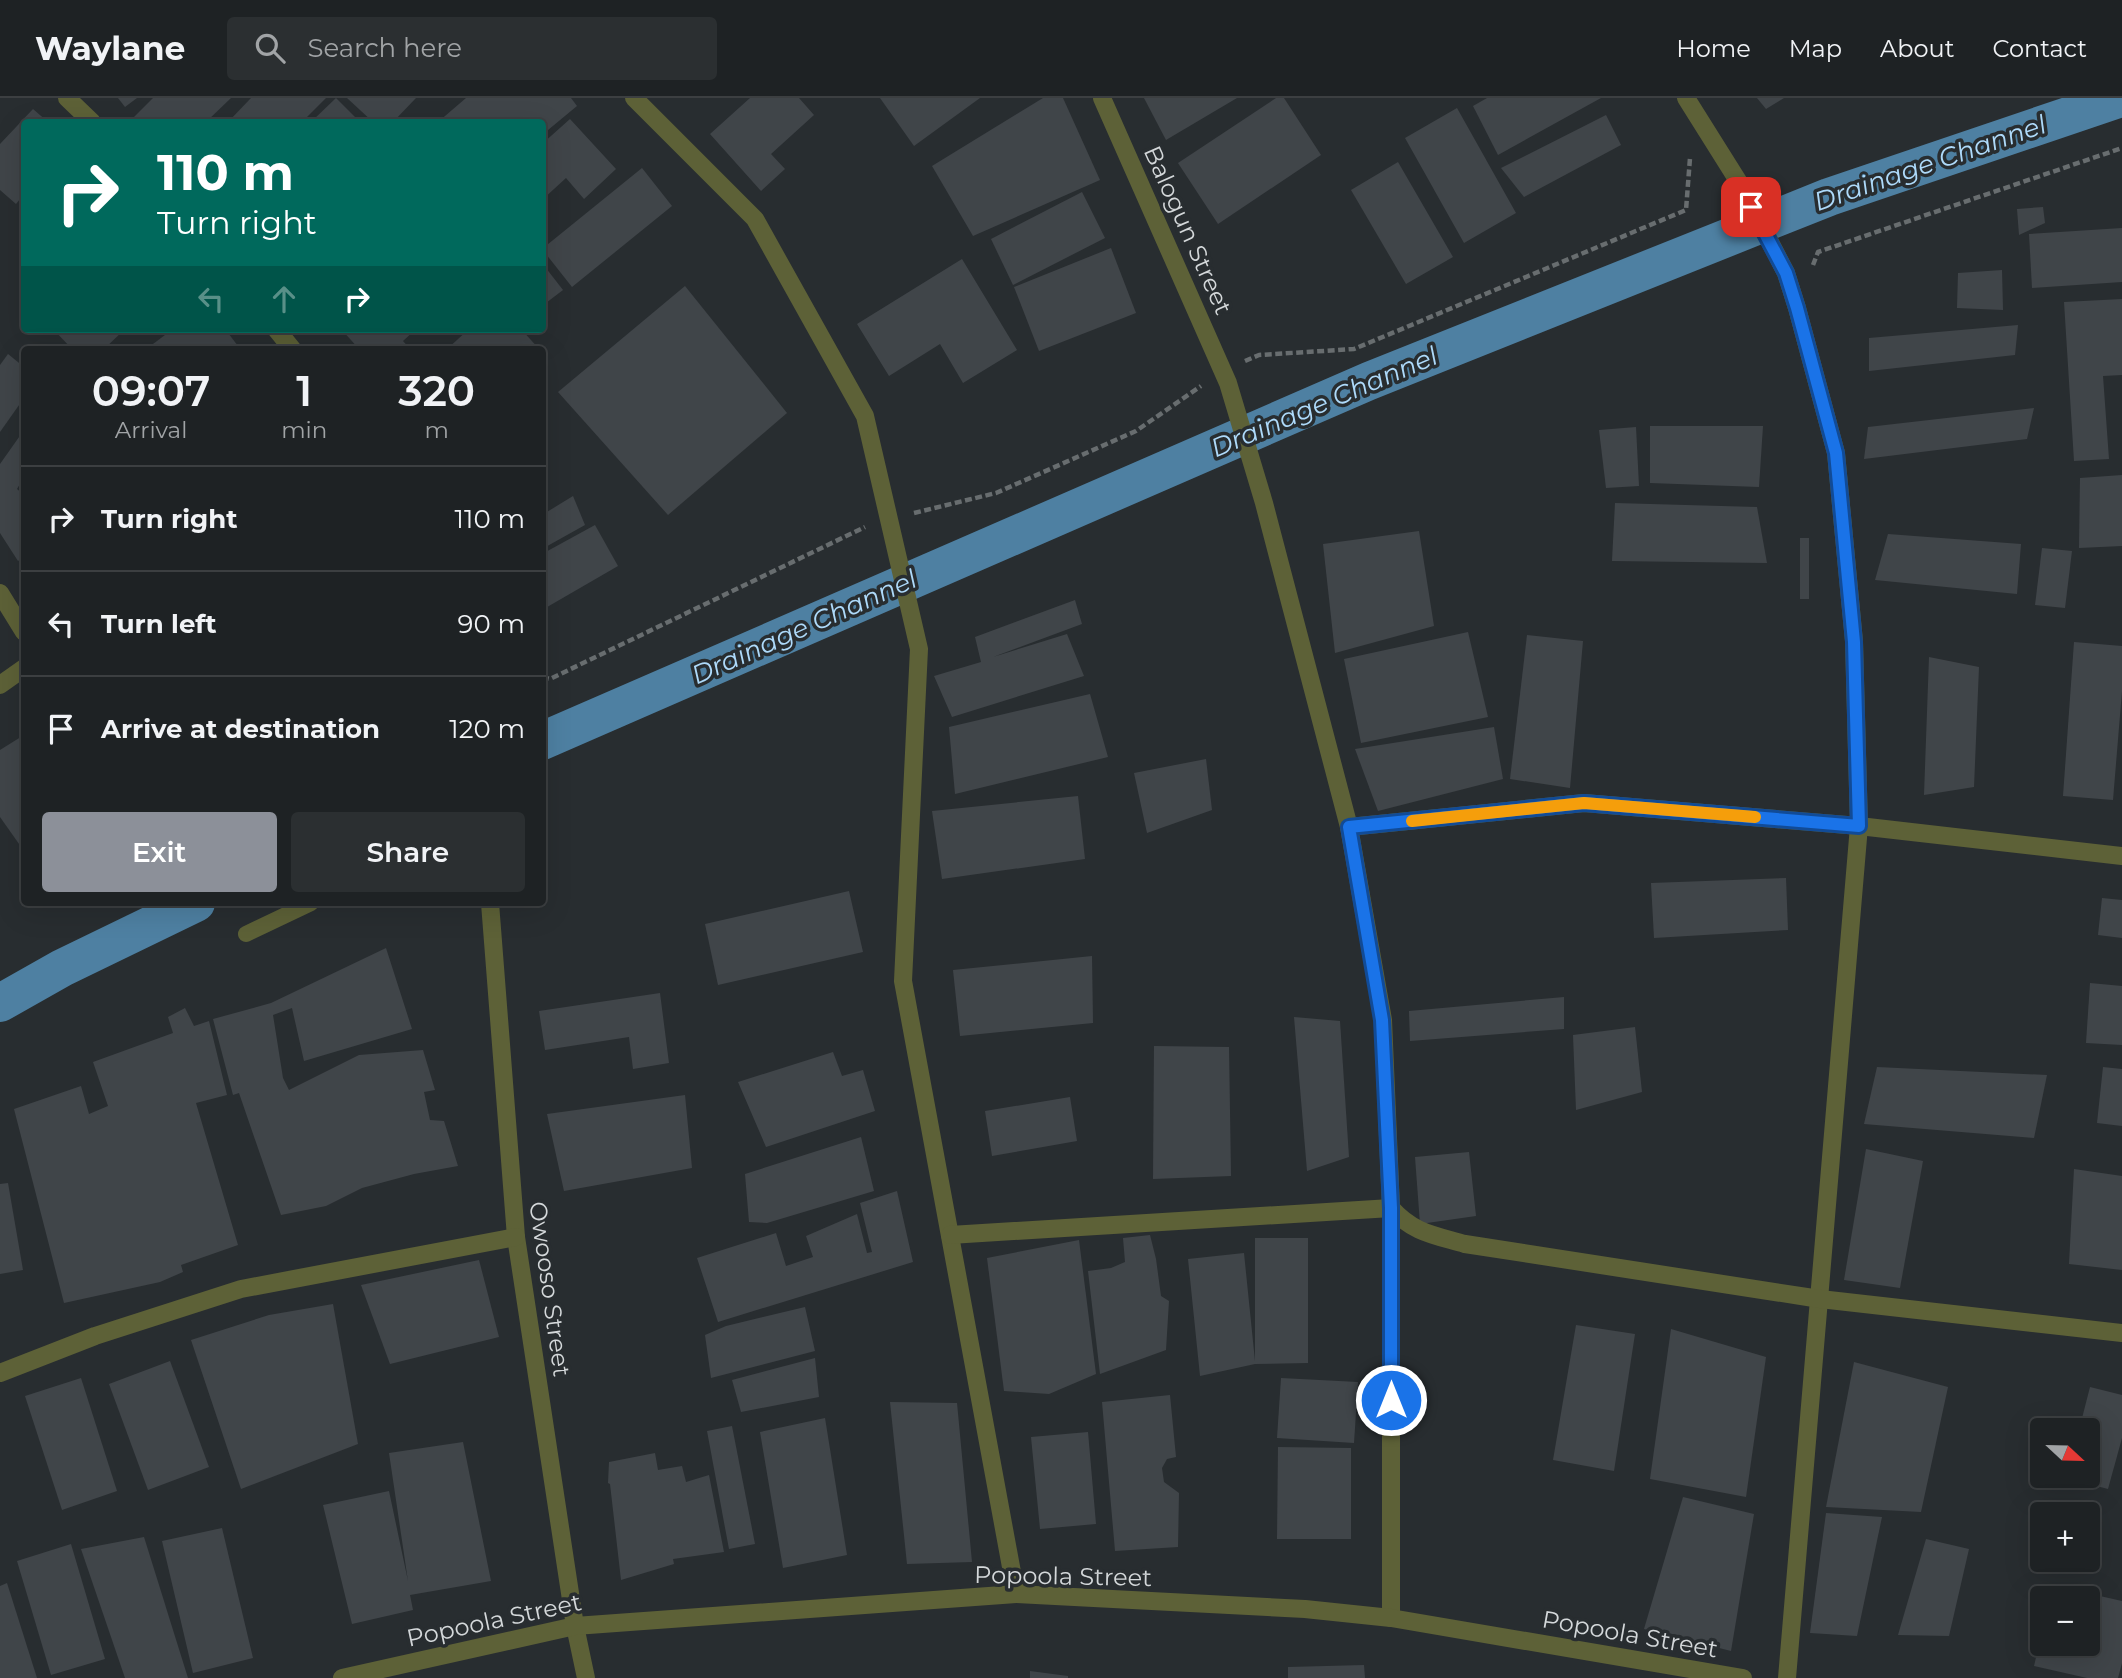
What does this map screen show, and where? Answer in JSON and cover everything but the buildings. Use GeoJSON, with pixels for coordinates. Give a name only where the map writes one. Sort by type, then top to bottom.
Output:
{"type":"FeatureCollection","features":[{"type":"Feature","properties":{"kind":"street"},"geometry":{"type":"LineString","coordinates":[[68,98],[89,119]]}},
{"type":"Feature","properties":{"kind":"street"},"geometry":{"type":"LineString","coordinates":[[634,98],[755,219],[865,416],[919,649],[903,981],[1016,1594]]}},
{"type":"Feature","properties":{"kind":"street","name":"Balogun Street"},"geometry":{"type":"LineString","coordinates":[[1102,98],[1226,377],[1264,503],[1349,827],[1382,1020],[1391,1208],[1391,1618]]}},
{"type":"Feature","properties":{"kind":"street"},"geometry":{"type":"LineString","coordinates":[[1690,105],[1740,184],[1786,273],[1797,308],[1836,453],[1854,642],[1859,826],[1787,1678]]}},
{"type":"Feature","properties":{"kind":"street"},"geometry":{"type":"LineString","coordinates":[[0,593],[21,627]]}},
{"type":"Feature","properties":{"kind":"street"},"geometry":{"type":"LineString","coordinates":[[0,685],[21,670]]}},
{"type":"Feature","properties":{"kind":"street"},"geometry":{"type":"LineString","coordinates":[[1349,827],[1584,803],[1859,826],[2122,856]]}},
{"type":"Feature","properties":{"kind":"street","name":"Owooso Street"},"geometry":{"type":"LineString","coordinates":[[491,906],[516,1237],[575,1626],[586,1678]]}},
{"type":"Feature","properties":{"kind":"street"},"geometry":{"type":"LineString","coordinates":[[950,1235],[1391,1208],[1404,1223],[1422,1232],[1465,1244],[1820,1299],[2122,1333]]}},
{"type":"Feature","properties":{"kind":"street"},"geometry":{"type":"LineString","coordinates":[[0,1373],[95,1336],[241,1289],[516,1237]]}},
{"type":"Feature","properties":{"kind":"street","name":"Popoola Street"},"geometry":{"type":"LineString","coordinates":[[342,1678],[575,1626],[1016,1594],[1305,1609],[1391,1618],[1743,1678]]}},
{"type":"Feature","properties":{"kind":"lane"},"geometry":{"type":"LineString","coordinates":[[246,934],[305,906]]}},
{"type":"Feature","properties":{"kind":"path"},"geometry":{"type":"LineString","coordinates":[[546,678],[550,679],[846,534],[887,518],[927,511],[996,493],[1136,431],[1259,355],[1354,349],[1686,210],[1690,105]]}},
{"type":"Feature","properties":{"kind":"path"},"geometry":{"type":"LineString","coordinates":[[1797,308],[1818,252],[2122,148]]}},
{"type":"Feature","properties":{"kind":"waterway","name":"Drainage Channel"},"geometry":{"type":"LineString","coordinates":[[546,739],[1369,381],[1829,197],[2121,98]]}},
{"type":"Feature","properties":{"kind":"waterway","name":"Drainage Channel"},"geometry":{"type":"LineString","coordinates":[[0,1003],[62,968],[190,906]]}},
{"type":"Feature","properties":{"kind":"slow traffic"},"geometry":{"type":"LineString","coordinates":[[1412,821],[1584,803],[1755,817]]}},
{"type":"Feature","properties":{"kind":"route"},"geometry":{"type":"LineString","coordinates":[[1391,1400],[1391,1208],[1382,1020],[1349,827],[1584,803],[1859,826],[1854,642],[1836,453],[1786,273],[1751,207]]}}]}
